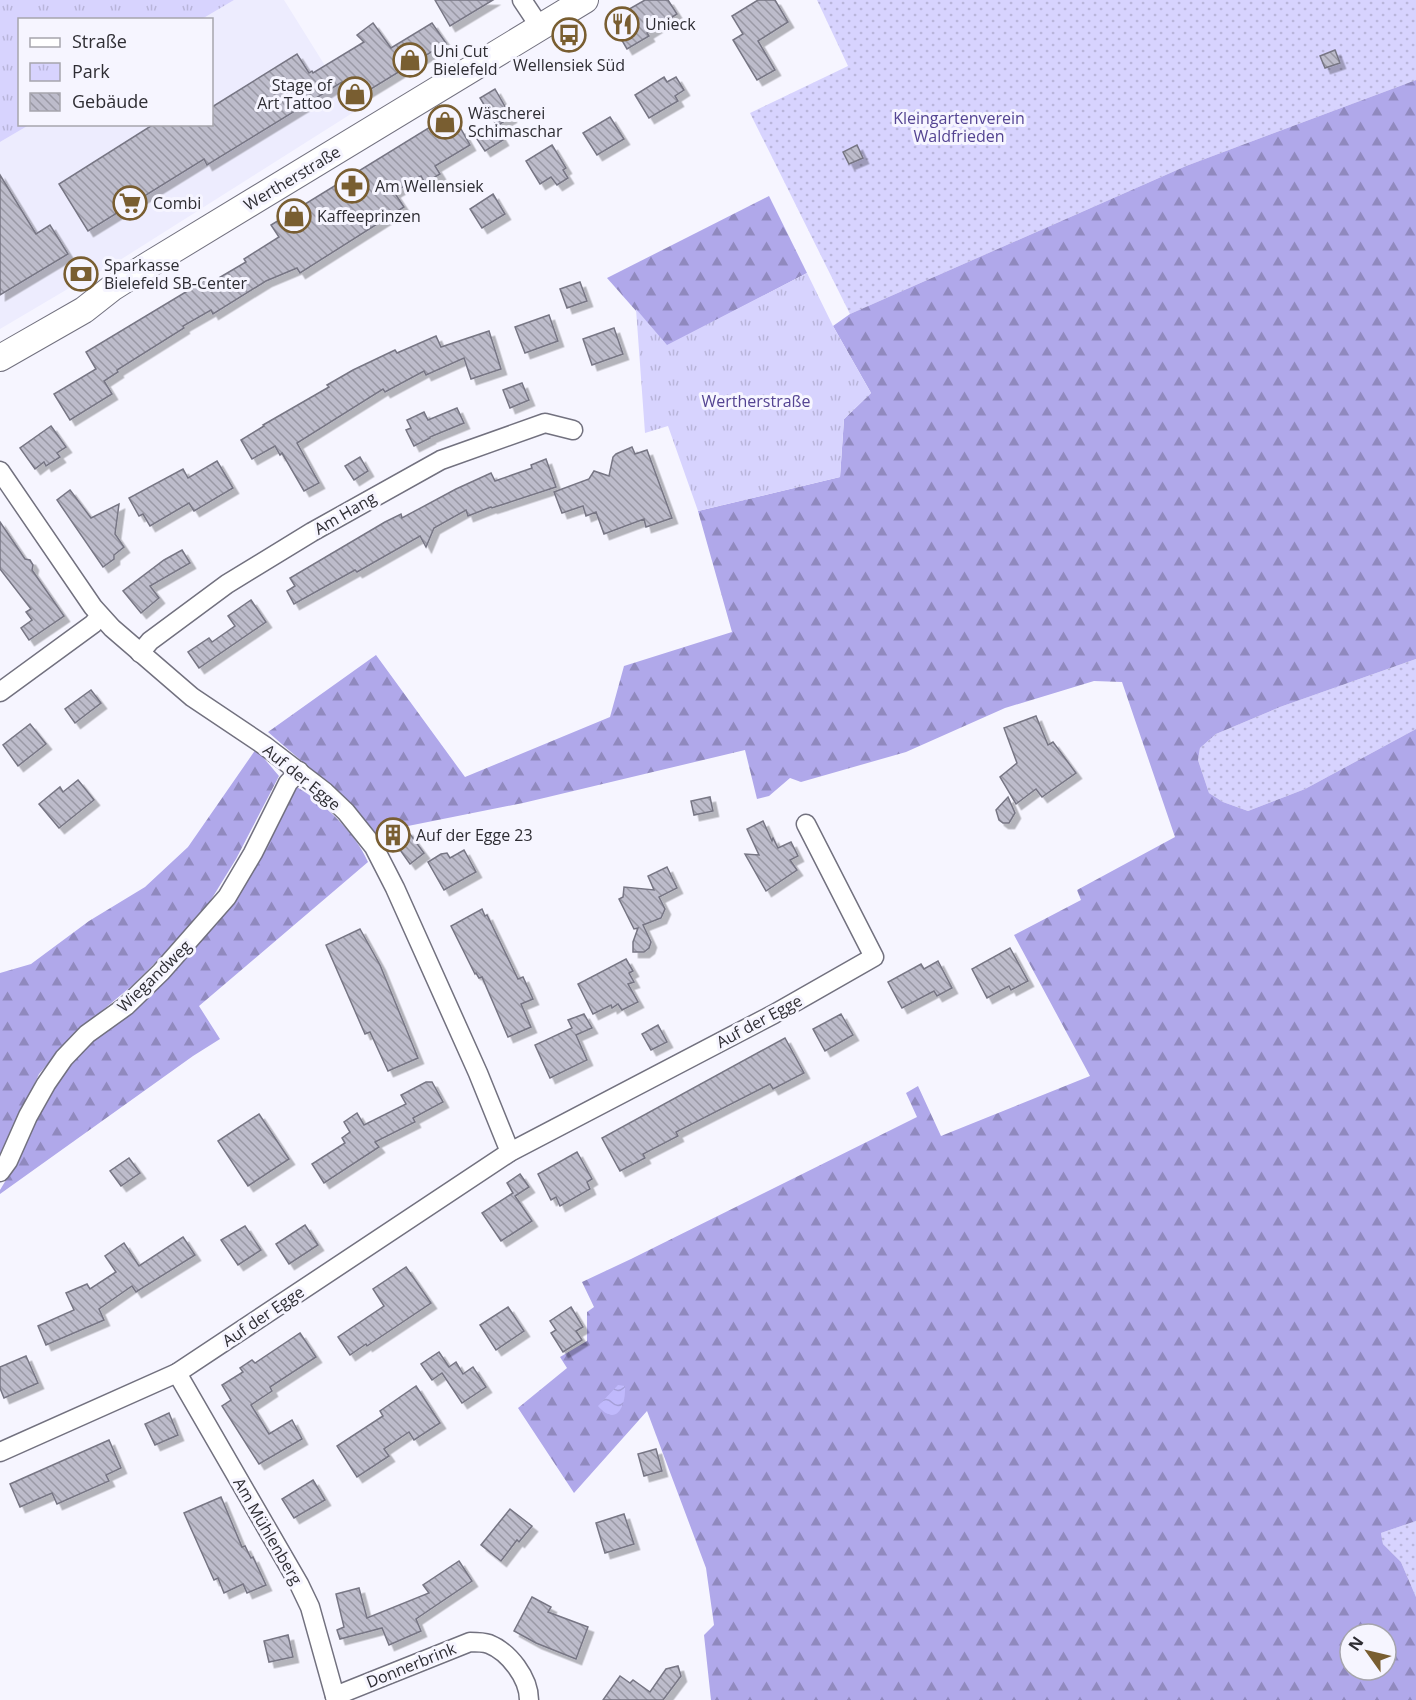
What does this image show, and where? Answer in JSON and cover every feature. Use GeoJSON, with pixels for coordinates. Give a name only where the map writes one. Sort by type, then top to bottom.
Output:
{"type":"FeatureCollection","features":[{"type":"Feature","properties":{"kind":"main road","name":"Wertherstraße"},"geometry":{"type":"LineString","coordinates":[[0,358],[84,310],[122,282],[585,0]]}},
{"type":"Feature","properties":{"kind":"street"},"geometry":{"type":"LineString","coordinates":[[522,0],[540,27]]}},
{"type":"Feature","properties":{"kind":"street","name":"Am Hang"},"geometry":{"type":"LineString","coordinates":[[140,653],[150,641],[227,584],[312,532],[441,460],[545,423],[573,430]]}},
{"type":"Feature","properties":{"kind":"street","name":"Auf der Egge"},"geometry":{"type":"LineString","coordinates":[[0,471],[100,616],[192,697],[299,771],[325,792],[346,812],[374,847],[395,888],[478,1073],[510,1152]]}},
{"type":"Feature","properties":{"kind":"street"},"geometry":{"type":"LineString","coordinates":[[0,692],[93,624],[100,616]]}},
{"type":"Feature","properties":{"kind":"street","name":"Wiegandweg"},"geometry":{"type":"LineString","coordinates":[[0,1172],[8,1161],[41,1092],[64,1058],[87,1034],[126,1006],[161,972],[227,897],[253,853],[288,783],[299,771]]}},
{"type":"Feature","properties":{"kind":"street","name":"Auf der Egge"},"geometry":{"type":"LineString","coordinates":[[0,1452],[177,1373],[510,1152],[774,1014],[874,957],[806,824]]}},
{"type":"Feature","properties":{"kind":"street","name":"Am Mühlenberg"},"geometry":{"type":"LineString","coordinates":[[177,1373],[299,1584],[310,1607],[335,1698]]}},
{"type":"Feature","properties":{"kind":"street","name":"Donnerbrink"},"geometry":{"type":"LineString","coordinates":[[335,1698],[470,1642],[487,1643],[500,1650],[521,1673],[529,1693],[529,1700]]}},
{"type":"Feature","properties":{"kind":"shaded area"},"geometry":{"type":"Polygon","coordinates":[[[234,0],[284,0],[354,112],[109,267],[0,329],[0,142],[27,126],[213,126],[213,18],[204,18],[234,0]]]}},
{"type":"Feature","properties":{"kind":"green space"},"geometry":{"type":"Polygon","coordinates":[[[0,0],[234,0],[204,18],[18,18],[18,126],[27,126],[0,142],[0,0]]]}},
{"type":"Feature","properties":{"kind":"green space","name":"Kleingartenverein Waldfrieden"},"geometry":{"type":"Polygon","coordinates":[[[817,0],[1416,0],[1416,80],[1186,166],[850,314],[750,113],[848,66],[817,0]]]}},
{"type":"Feature","properties":{"kind":"green space"},"geometry":{"type":"Polygon","coordinates":[[[1416,80],[1416,659],[1280,707],[1216,734],[1200,748],[1198,760],[1209,793],[1223,802],[1248,811],[1305,789],[1416,729],[1416,1521],[1381,1533],[1383,1544],[1401,1562],[1416,1597],[1416,1700],[711,1700],[704,1635],[714,1625],[706,1568],[647,1411],[574,1493],[518,1408],[567,1368],[560,1357],[587,1341],[587,1312],[594,1307],[582,1282],[917,1117],[906,1093],[918,1086],[941,1136],[1090,1076],[1014,935],[1081,900],[1077,890],[1175,837],[1122,682],[1094,681],[1005,708],[906,752],[801,782],[790,778],[769,796],[757,799],[745,750],[523,803],[393,829],[378,838],[340,795],[268,732],[376,655],[465,777],[610,717],[624,666],[732,632],[698,511],[840,477],[844,419],[871,393],[833,326],[850,314],[1186,166],[1416,80]]]}},
{"type":"Feature","properties":{"kind":"green space"},"geometry":{"type":"Polygon","coordinates":[[[769,196],[807,273],[667,346],[607,278],[769,196]]]}},
{"type":"Feature","properties":{"kind":"green space","name":"Wertherstraße"},"geometry":{"type":"Polygon","coordinates":[[[807,273],[833,326],[871,393],[844,419],[840,477],[698,511],[668,426],[645,433],[636,309],[667,345],[807,273]]]}},
{"type":"Feature","properties":{"kind":"green space"},"geometry":{"type":"Polygon","coordinates":[[[1416,659],[1416,729],[1305,789],[1248,811],[1223,802],[1209,793],[1198,760],[1200,748],[1216,734],[1280,707],[1416,659]]]}},
{"type":"Feature","properties":{"kind":"green space"},"geometry":{"type":"Polygon","coordinates":[[[256,749],[279,776],[236,859],[206,908],[134,984],[72,1036],[39,1074],[0,1159],[0,973],[31,964],[89,921],[145,887],[188,847],[256,749]]]}},
{"type":"Feature","properties":{"kind":"green space"},"geometry":{"type":"Polygon","coordinates":[[[297,787],[318,802],[347,829],[368,862],[199,1006],[220,1039],[0,1194],[0,1190],[15,1165],[32,1122],[54,1085],[84,1047],[252,869],[297,787]]]}},
{"type":"Feature","properties":{"kind":"green space"},"geometry":{"type":"Polygon","coordinates":[[[1416,1521],[1416,1597],[1401,1562],[1383,1544],[1381,1533],[1416,1521]]]}},
{"type":"Feature","properties":{"kind":"water"},"geometry":{"type":"Polygon","coordinates":[[[618,1385],[625,1386],[624,1400],[619,1411],[610,1415],[598,1406],[618,1385]]]}},
{"type":"Feature","properties":{"kind":"building"},"geometry":{"type":"Polygon","coordinates":[[[435,0],[493,0],[450,26],[435,0]]]}},
{"type":"Feature","properties":{"kind":"building"},"geometry":{"type":"Polygon","coordinates":[[[645,0],[668,0],[677,14],[647,33],[649,36],[627,49],[610,20],[645,0]]]}},
{"type":"Feature","properties":{"kind":"building"},"geometry":{"type":"Polygon","coordinates":[[[758,0],[775,0],[788,22],[758,41],[775,70],[757,80],[733,40],[743,34],[732,16],[758,0]]]}},
{"type":"Feature","properties":{"kind":"building"},"geometry":{"type":"Polygon","coordinates":[[[373,23],[391,48],[432,23],[446,43],[353,100],[342,82],[207,165],[204,159],[88,231],[59,184],[151,126],[213,126],[213,106],[297,54],[309,73],[312,71],[313,73],[364,42],[357,35],[373,23]]]}},
{"type":"Feature","properties":{"kind":"building"},"geometry":{"type":"Polygon","coordinates":[[[1335,50],[1340,63],[1325,68],[1320,56],[1335,50]]]}},
{"type":"Feature","properties":{"kind":"building"},"geometry":{"type":"Polygon","coordinates":[[[664,77],[667,82],[676,77],[684,90],[675,96],[678,101],[649,118],[635,95],[664,77]]]}},
{"type":"Feature","properties":{"kind":"building"},"geometry":{"type":"Polygon","coordinates":[[[495,89],[511,117],[497,126],[480,98],[495,89]]]}},
{"type":"Feature","properties":{"kind":"building"},"geometry":{"type":"Polygon","coordinates":[[[448,116],[456,129],[461,129],[470,145],[435,166],[440,174],[425,183],[421,176],[394,192],[404,207],[300,273],[297,268],[266,281],[213,314],[211,310],[183,326],[184,328],[117,370],[118,372],[104,381],[112,394],[70,420],[54,394],[96,369],[86,352],[204,281],[212,282],[246,262],[244,259],[279,237],[271,225],[448,116]]]}},
{"type":"Feature","properties":{"kind":"building"},"geometry":{"type":"Polygon","coordinates":[[[610,117],[624,139],[597,155],[583,133],[610,117]]]}},
{"type":"Feature","properties":{"kind":"building"},"geometry":{"type":"Polygon","coordinates":[[[495,127],[503,140],[485,151],[477,139],[495,127]]]}},
{"type":"Feature","properties":{"kind":"building"},"geometry":{"type":"Polygon","coordinates":[[[552,145],[566,168],[563,170],[568,178],[557,185],[551,177],[540,184],[526,161],[552,145]]]}},
{"type":"Feature","properties":{"kind":"building"},"geometry":{"type":"Polygon","coordinates":[[[857,145],[863,158],[849,164],[843,152],[857,145]]]}},
{"type":"Feature","properties":{"kind":"building"},"geometry":{"type":"Polygon","coordinates":[[[0,175],[36,234],[50,225],[68,254],[0,295],[0,175]]]}},
{"type":"Feature","properties":{"kind":"building"},"geometry":{"type":"Polygon","coordinates":[[[493,194],[505,214],[482,228],[470,209],[493,194]]]}},
{"type":"Feature","properties":{"kind":"building"},"geometry":{"type":"Polygon","coordinates":[[[580,282],[587,301],[567,308],[560,289],[580,282]]]}},
{"type":"Feature","properties":{"kind":"building"},"geometry":{"type":"Polygon","coordinates":[[[549,315],[558,341],[525,353],[515,327],[549,315]]]}},
{"type":"Feature","properties":{"kind":"building"},"geometry":{"type":"Polygon","coordinates":[[[614,328],[623,354],[592,365],[583,339],[614,328]]]}},
{"type":"Feature","properties":{"kind":"building"},"geometry":{"type":"Polygon","coordinates":[[[489,331],[501,369],[471,379],[464,358],[426,375],[424,371],[385,392],[383,389],[297,443],[319,483],[304,491],[282,453],[280,455],[275,446],[252,459],[241,440],[329,387],[327,385],[395,350],[397,353],[436,336],[441,347],[489,331]]]}},
{"type":"Feature","properties":{"kind":"building"},"geometry":{"type":"Polygon","coordinates":[[[522,383],[529,400],[510,408],[503,390],[522,383]]]}},
{"type":"Feature","properties":{"kind":"building"},"geometry":{"type":"Polygon","coordinates":[[[457,408],[464,423],[414,446],[406,430],[411,428],[407,420],[424,412],[428,420],[457,408]]]}},
{"type":"Feature","properties":{"kind":"building"},"geometry":{"type":"Polygon","coordinates":[[[51,426],[66,447],[57,453],[60,457],[46,466],[44,462],[35,469],[20,448],[51,426]]]}},
{"type":"Feature","properties":{"kind":"building"},"geometry":{"type":"Polygon","coordinates":[[[632,447],[635,454],[647,450],[672,518],[646,527],[644,519],[604,534],[596,512],[586,516],[583,506],[562,513],[554,492],[589,479],[594,471],[609,476],[613,457],[632,447]]]}},
{"type":"Feature","properties":{"kind":"building"},"geometry":{"type":"Polygon","coordinates":[[[360,457],[368,471],[354,480],[345,466],[360,457]]]}},
{"type":"Feature","properties":{"kind":"building"},"geometry":{"type":"Polygon","coordinates":[[[546,459],[556,487],[468,516],[466,510],[434,528],[426,547],[420,536],[294,604],[287,591],[295,586],[290,578],[385,522],[401,514],[402,518],[491,473],[495,481],[532,468],[531,465],[546,459]]]}},
{"type":"Feature","properties":{"kind":"building"},"geometry":{"type":"Polygon","coordinates":[[[217,461],[233,488],[194,511],[189,503],[150,526],[143,514],[139,516],[129,498],[183,469],[188,478],[217,461]]]}},
{"type":"Feature","properties":{"kind":"building"},"geometry":{"type":"Polygon","coordinates":[[[70,490],[91,518],[119,504],[115,534],[124,547],[103,567],[57,500],[70,490]]]}},
{"type":"Feature","properties":{"kind":"building"},"geometry":{"type":"Polygon","coordinates":[[[0,522],[25,559],[30,560],[33,565],[32,570],[64,616],[29,640],[21,628],[32,620],[26,612],[31,609],[0,569],[0,522]]]}},
{"type":"Feature","properties":{"kind":"building"},"geometry":{"type":"Polygon","coordinates":[[[182,550],[190,563],[150,586],[159,598],[141,613],[123,591],[164,560],[182,550]]]}},
{"type":"Feature","properties":{"kind":"building"},"geometry":{"type":"Polygon","coordinates":[[[251,600],[266,622],[199,668],[188,652],[209,638],[212,642],[235,626],[228,616],[251,600]]]}},
{"type":"Feature","properties":{"kind":"building"},"geometry":{"type":"Polygon","coordinates":[[[91,690],[101,703],[75,723],[65,709],[91,690]]]}},
{"type":"Feature","properties":{"kind":"building"},"geometry":{"type":"Polygon","coordinates":[[[1036,716],[1048,745],[1053,742],[1076,773],[1042,797],[1036,789],[1016,804],[1000,777],[1017,763],[1004,728],[1036,716]]]}},
{"type":"Feature","properties":{"kind":"building"},"geometry":{"type":"Polygon","coordinates":[[[30,724],[46,744],[18,766],[3,745],[30,724]]]}},
{"type":"Feature","properties":{"kind":"building"},"geometry":{"type":"Polygon","coordinates":[[[78,780],[94,800],[59,828],[39,804],[60,787],[63,792],[78,780]]]}},
{"type":"Feature","properties":{"kind":"building"},"geometry":{"type":"Polygon","coordinates":[[[710,797],[713,811],[694,815],[691,801],[710,797]]]}},
{"type":"Feature","properties":{"kind":"building"},"geometry":{"type":"Polygon","coordinates":[[[1008,797],[1015,813],[1009,823],[1003,823],[999,820],[996,810],[1008,797]]]}},
{"type":"Feature","properties":{"kind":"building"},"geometry":{"type":"Polygon","coordinates":[[[763,821],[772,841],[773,838],[778,848],[791,842],[798,856],[790,860],[797,870],[766,891],[745,854],[759,855],[747,829],[763,821]]]}},
{"type":"Feature","properties":{"kind":"building"},"geometry":{"type":"Polygon","coordinates":[[[407,830],[424,853],[410,864],[393,840],[407,830]]]}},
{"type":"Feature","properties":{"kind":"building"},"geometry":{"type":"Polygon","coordinates":[[[464,850],[476,872],[444,890],[428,862],[441,854],[447,853],[450,858],[464,850]]]}},
{"type":"Feature","properties":{"kind":"building"},"geometry":{"type":"Polygon","coordinates":[[[667,867],[677,888],[659,897],[665,909],[661,918],[643,925],[651,942],[649,948],[644,952],[633,952],[633,942],[638,928],[634,929],[619,899],[623,897],[624,887],[654,890],[648,876],[667,867]]]}},
{"type":"Feature","properties":{"kind":"building"},"geometry":{"type":"Polygon","coordinates":[[[482,909],[518,979],[523,977],[533,999],[521,1004],[531,1027],[508,1037],[482,977],[479,978],[475,974],[451,926],[482,909]]]}},
{"type":"Feature","properties":{"kind":"building"},"geometry":{"type":"Polygon","coordinates":[[[360,929],[380,965],[418,1058],[388,1071],[370,1032],[365,1034],[326,945],[360,929]]]}},
{"type":"Feature","properties":{"kind":"building"},"geometry":{"type":"Polygon","coordinates":[[[1010,948],[1028,981],[1011,990],[1009,986],[987,998],[972,969],[1010,948]]]}},
{"type":"Feature","properties":{"kind":"building"},"geometry":{"type":"Polygon","coordinates":[[[626,959],[633,971],[629,973],[634,982],[628,984],[638,1002],[622,1010],[618,1004],[612,1008],[611,1005],[593,1014],[578,984],[626,959]]]}},
{"type":"Feature","properties":{"kind":"building"},"geometry":{"type":"Polygon","coordinates":[[[938,961],[952,988],[937,996],[934,991],[902,1008],[888,982],[921,964],[924,969],[938,961]]]}},
{"type":"Feature","properties":{"kind":"building"},"geometry":{"type":"Polygon","coordinates":[[[584,1014],[592,1028],[576,1035],[587,1060],[550,1078],[535,1045],[572,1028],[568,1020],[584,1014]]]}},
{"type":"Feature","properties":{"kind":"building"},"geometry":{"type":"Polygon","coordinates":[[[841,1014],[853,1035],[825,1051],[813,1029],[841,1014]]]}},
{"type":"Feature","properties":{"kind":"building"},"geometry":{"type":"Polygon","coordinates":[[[658,1025],[667,1042],[651,1050],[642,1034],[658,1025]]]}},
{"type":"Feature","properties":{"kind":"building"},"geometry":{"type":"Polygon","coordinates":[[[785,1038],[804,1073],[773,1089],[770,1084],[676,1132],[678,1136],[643,1154],[645,1158],[620,1171],[602,1138],[785,1038]]]}},
{"type":"Feature","properties":{"kind":"building"},"geometry":{"type":"Polygon","coordinates":[[[426,1082],[432,1082],[443,1102],[413,1118],[415,1122],[375,1142],[379,1147],[324,1183],[312,1164],[345,1143],[342,1138],[350,1132],[344,1122],[357,1113],[364,1125],[406,1104],[401,1095],[426,1082]]]}},
{"type":"Feature","properties":{"kind":"building"},"geometry":{"type":"Polygon","coordinates":[[[259,1114],[289,1159],[248,1186],[218,1141],[259,1114]]]}},
{"type":"Feature","properties":{"kind":"building"},"geometry":{"type":"Polygon","coordinates":[[[577,1152],[592,1179],[587,1182],[590,1189],[560,1206],[556,1197],[551,1200],[538,1174],[577,1152]]]}},
{"type":"Feature","properties":{"kind":"building"},"geometry":{"type":"Polygon","coordinates":[[[129,1158],[140,1173],[121,1186],[110,1171],[129,1158]]]}},
{"type":"Feature","properties":{"kind":"building"},"geometry":{"type":"Polygon","coordinates":[[[520,1174],[529,1187],[515,1196],[532,1221],[501,1241],[482,1213],[513,1193],[507,1183],[520,1174]]]}},
{"type":"Feature","properties":{"kind":"building"},"geometry":{"type":"Polygon","coordinates":[[[305,1225],[318,1245],[289,1264],[276,1244],[305,1225]]]}},
{"type":"Feature","properties":{"kind":"building"},"geometry":{"type":"Polygon","coordinates":[[[245,1226],[261,1250],[238,1265],[221,1240],[245,1226]]]}},
{"type":"Feature","properties":{"kind":"building"},"geometry":{"type":"Polygon","coordinates":[[[183,1237],[195,1255],[136,1292],[132,1286],[99,1309],[104,1320],[46,1345],[38,1326],[74,1310],[66,1293],[87,1284],[90,1289],[116,1272],[105,1256],[124,1243],[139,1266],[183,1237]]]}},
{"type":"Feature","properties":{"kind":"building"},"geometry":{"type":"Polygon","coordinates":[[[406,1267],[431,1303],[350,1355],[338,1337],[384,1306],[373,1289],[406,1267]]]}},
{"type":"Feature","properties":{"kind":"building"},"geometry":{"type":"Polygon","coordinates":[[[508,1307],[524,1331],[496,1350],[480,1325],[508,1307]]]}},
{"type":"Feature","properties":{"kind":"building"},"geometry":{"type":"Polygon","coordinates":[[[571,1307],[583,1327],[576,1331],[582,1340],[563,1352],[551,1333],[556,1330],[550,1321],[571,1307]]]}},
{"type":"Feature","properties":{"kind":"building"},"geometry":{"type":"Polygon","coordinates":[[[300,1333],[316,1357],[270,1387],[272,1391],[251,1405],[269,1434],[292,1420],[302,1439],[259,1464],[222,1406],[231,1400],[222,1385],[243,1372],[240,1368],[252,1360],[255,1363],[300,1333]]]}},
{"type":"Feature","properties":{"kind":"building"},"geometry":{"type":"Polygon","coordinates":[[[439,1352],[449,1367],[456,1362],[463,1374],[473,1367],[486,1387],[462,1403],[442,1373],[432,1380],[421,1364],[439,1352]]]}},
{"type":"Feature","properties":{"kind":"building"},"geometry":{"type":"Polygon","coordinates":[[[26,1356],[38,1383],[4,1398],[0,1388],[0,1367],[26,1356]]]}},
{"type":"Feature","properties":{"kind":"building"},"geometry":{"type":"Polygon","coordinates":[[[416,1386],[440,1423],[414,1440],[409,1432],[384,1449],[389,1456],[357,1477],[337,1446],[383,1416],[380,1411],[416,1386]]]}},
{"type":"Feature","properties":{"kind":"building"},"geometry":{"type":"Polygon","coordinates":[[[169,1413],[178,1435],[155,1445],[145,1424],[169,1413]]]}},
{"type":"Feature","properties":{"kind":"building"},"geometry":{"type":"Polygon","coordinates":[[[109,1440],[121,1468],[106,1475],[109,1481],[57,1504],[52,1493],[20,1507],[10,1484],[109,1440]]]}},
{"type":"Feature","properties":{"kind":"building"},"geometry":{"type":"Polygon","coordinates":[[[656,1449],[662,1471],[644,1476],[638,1454],[656,1449]]]}},
{"type":"Feature","properties":{"kind":"building"},"geometry":{"type":"Polygon","coordinates":[[[313,1480],[325,1500],[294,1518],[282,1499],[313,1480]]]}},
{"type":"Feature","properties":{"kind":"building"},"geometry":{"type":"Polygon","coordinates":[[[221,1497],[242,1547],[245,1546],[251,1558],[253,1557],[266,1585],[247,1593],[243,1584],[224,1593],[218,1578],[214,1580],[184,1513],[221,1497]]]}},
{"type":"Feature","properties":{"kind":"building"},"geometry":{"type":"Polygon","coordinates":[[[510,1509],[532,1526],[519,1542],[517,1540],[501,1561],[481,1545],[510,1509]]]}},
{"type":"Feature","properties":{"kind":"building"},"geometry":{"type":"Polygon","coordinates":[[[624,1514],[634,1544],[605,1553],[596,1523],[624,1514]]]}},
{"type":"Feature","properties":{"kind":"building"},"geometry":{"type":"Polygon","coordinates":[[[459,1561],[472,1581],[416,1619],[421,1631],[389,1645],[382,1628],[340,1639],[337,1630],[344,1627],[336,1594],[359,1588],[367,1618],[429,1593],[423,1585],[459,1561]]]}},
{"type":"Feature","properties":{"kind":"building"},"geometry":{"type":"Polygon","coordinates":[[[532,1597],[551,1607],[548,1612],[588,1627],[576,1659],[536,1643],[514,1631],[532,1597]]]}},
{"type":"Feature","properties":{"kind":"building"},"geometry":{"type":"Polygon","coordinates":[[[288,1635],[293,1657],[269,1662],[264,1641],[288,1635]]]}},
{"type":"Feature","properties":{"kind":"building"},"geometry":{"type":"Polygon","coordinates":[[[678,1666],[681,1676],[663,1700],[603,1700],[620,1676],[630,1683],[633,1680],[650,1692],[666,1669],[678,1666]]]}},
{"type":"Feature","properties":{"kind":"place","name":"Unieck"},"geometry":{"type":"Point","coordinates":[622,24]}},
{"type":"Feature","properties":{"kind":"place","name":"Wellensiek Süd"},"geometry":{"type":"Point","coordinates":[569,35]}},
{"type":"Feature","properties":{"kind":"place","name":"Uni Cut Bielefeld"},"geometry":{"type":"Point","coordinates":[410,60]}},
{"type":"Feature","properties":{"kind":"place","name":"Stage of Art Tattoo"},"geometry":{"type":"Point","coordinates":[355,94]}},
{"type":"Feature","properties":{"kind":"place","name":"Wäscherei Schimaschar"},"geometry":{"type":"Point","coordinates":[445,122]}},
{"type":"Feature","properties":{"kind":"place","name":"Am Wellensiek"},"geometry":{"type":"Point","coordinates":[352,186]}},
{"type":"Feature","properties":{"kind":"place","name":"Combi"},"geometry":{"type":"Point","coordinates":[130,203]}},
{"type":"Feature","properties":{"kind":"place","name":"Kaffeeprinzen"},"geometry":{"type":"Point","coordinates":[294,216]}},
{"type":"Feature","properties":{"kind":"place","name":"Sparkasse Bielefeld SB-Center"},"geometry":{"type":"Point","coordinates":[81,274]}},
{"type":"Feature","properties":{"kind":"place","name":"Auf der Egge 23"},"geometry":{"type":"Point","coordinates":[393,835]}}]}
